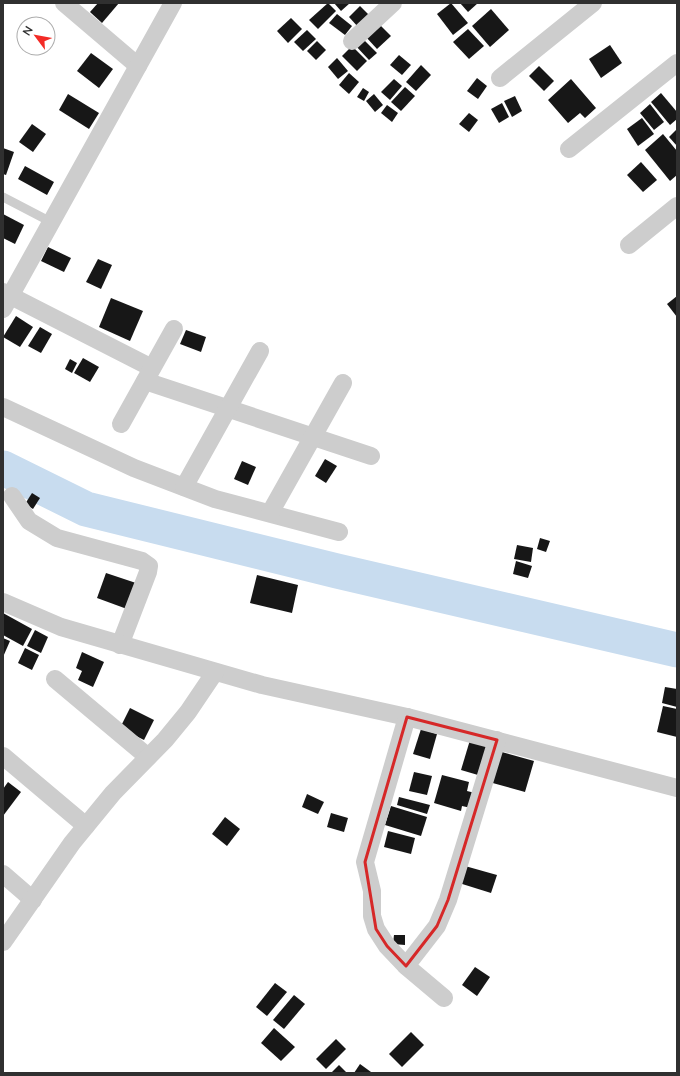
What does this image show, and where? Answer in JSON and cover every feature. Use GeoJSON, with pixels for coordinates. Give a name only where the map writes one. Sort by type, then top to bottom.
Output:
{"type":"FeatureCollection","features":[{"type":"Feature","properties":{"kind":"street"},"geometry":{"type":"LineString","coordinates":[[64,3],[138,66]]}},
{"type":"Feature","properties":{"kind":"street"},"geometry":{"type":"LineString","coordinates":[[173,3],[51,222],[5,299],[149,374],[227,408],[371,456]]}},
{"type":"Feature","properties":{"kind":"street"},"geometry":{"type":"LineString","coordinates":[[500,78],[593,3]]}},
{"type":"Feature","properties":{"kind":"street"},"geometry":{"type":"LineString","coordinates":[[352,41],[389,4]]}},
{"type":"Feature","properties":{"kind":"street"},"geometry":{"type":"LineString","coordinates":[[569,149],[677,63]]}},
{"type":"Feature","properties":{"kind":"street"},"geometry":{"type":"LineString","coordinates":[[629,244],[677,206]]}},
{"type":"Feature","properties":{"kind":"street"},"geometry":{"type":"LineString","coordinates":[[121,424],[174,329]]}},
{"type":"Feature","properties":{"kind":"street"},"geometry":{"type":"LineString","coordinates":[[184,487],[260,351]]}},
{"type":"Feature","properties":{"kind":"street"},"geometry":{"type":"LineString","coordinates":[[270,514],[343,384]]}},
{"type":"Feature","properties":{"kind":"street"},"geometry":{"type":"LineString","coordinates":[[3,407],[134,468],[215,499],[339,532]]}},
{"type":"Feature","properties":{"kind":"street"},"geometry":{"type":"LineString","coordinates":[[12,496],[29,521],[57,538],[142,561],[149,566],[120,645]]}},
{"type":"Feature","properties":{"kind":"street"},"geometry":{"type":"LineString","coordinates":[[3,602],[61,627],[262,685],[407,717],[677,788]]}},
{"type":"Feature","properties":{"kind":"street"},"geometry":{"type":"LineString","coordinates":[[3,942],[86,826],[113,793],[165,740],[188,712],[215,672]]}},
{"type":"Feature","properties":{"kind":"street"},"geometry":{"type":"LineString","coordinates":[[55,679],[148,757]]}},
{"type":"Feature","properties":{"kind":"street"},"geometry":{"type":"LineString","coordinates":[[407,717],[365,862],[372,891],[372,916],[376,928],[387,946],[406,966],[444,998]]}},
{"type":"Feature","properties":{"kind":"street"},"geometry":{"type":"LineString","coordinates":[[406,966],[437,926],[448,900],[497,740]]}},
{"type":"Feature","properties":{"kind":"street"},"geometry":{"type":"LineString","coordinates":[[3,756],[86,826]]}},
{"type":"Feature","properties":{"kind":"street"},"geometry":{"type":"LineString","coordinates":[[3,874],[33,900]]}},
{"type":"Feature","properties":{"kind":"lane"},"geometry":{"type":"LineString","coordinates":[[3,197],[51,222]]}},
{"type":"Feature","properties":{"kind":"highlighted area"},"geometry":{"type":"Polygon","coordinates":[[[407,717],[497,740],[448,900],[437,926],[406,966],[387,946],[376,929],[365,862],[407,717]]]}},
{"type":"Feature","properties":{"kind":"building"},"geometry":{"type":"Polygon","coordinates":[[[98,3],[119,3],[102,23],[90,12],[98,3]]]}},
{"type":"Feature","properties":{"kind":"building"},"geometry":{"type":"Polygon","coordinates":[[[328,3],[336,11],[318,29],[309,20],[328,3]]]}},
{"type":"Feature","properties":{"kind":"building"},"geometry":{"type":"Polygon","coordinates":[[[334,3],[350,3],[341,11],[334,3]]]}},
{"type":"Feature","properties":{"kind":"building"},"geometry":{"type":"Polygon","coordinates":[[[451,3],[468,23],[453,35],[437,14],[451,3]]]}},
{"type":"Feature","properties":{"kind":"building"},"geometry":{"type":"Polygon","coordinates":[[[460,3],[478,3],[468,12],[460,3]]]}},
{"type":"Feature","properties":{"kind":"building"},"geometry":{"type":"Polygon","coordinates":[[[360,6],[371,17],[359,28],[349,17],[360,6]]]}},
{"type":"Feature","properties":{"kind":"building"},"geometry":{"type":"Polygon","coordinates":[[[491,9],[509,30],[490,47],[472,26],[491,9]]]}},
{"type":"Feature","properties":{"kind":"building"},"geometry":{"type":"Polygon","coordinates":[[[337,14],[352,26],[345,35],[329,23],[337,14]]]}},
{"type":"Feature","properties":{"kind":"building"},"geometry":{"type":"Polygon","coordinates":[[[291,18],[302,29],[288,43],[277,31],[291,18]]]}},
{"type":"Feature","properties":{"kind":"building"},"geometry":{"type":"Polygon","coordinates":[[[380,25],[391,36],[377,49],[366,37],[380,25]]]}},
{"type":"Feature","properties":{"kind":"building"},"geometry":{"type":"Polygon","coordinates":[[[468,29],[484,46],[469,59],[453,42],[468,29]]]}},
{"type":"Feature","properties":{"kind":"building"},"geometry":{"type":"Polygon","coordinates":[[[307,30],[316,39],[303,51],[294,42],[307,30]]]}},
{"type":"Feature","properties":{"kind":"building"},"geometry":{"type":"Polygon","coordinates":[[[361,37],[377,53],[369,60],[354,44],[361,37]]]}},
{"type":"Feature","properties":{"kind":"building"},"geometry":{"type":"Polygon","coordinates":[[[317,41],[326,50],[316,60],[307,51],[317,41]]]}},
{"type":"Feature","properties":{"kind":"building"},"geometry":{"type":"Polygon","coordinates":[[[610,45],[622,63],[601,78],[589,59],[610,45]]]}},
{"type":"Feature","properties":{"kind":"building"},"geometry":{"type":"Polygon","coordinates":[[[352,46],[367,61],[357,71],[342,56],[352,46]]]}},
{"type":"Feature","properties":{"kind":"building"},"geometry":{"type":"Polygon","coordinates":[[[91,53],[113,69],[99,88],[77,71],[91,53]]]}},
{"type":"Feature","properties":{"kind":"building"},"geometry":{"type":"Polygon","coordinates":[[[399,55],[411,65],[402,75],[390,65],[399,55]]]}},
{"type":"Feature","properties":{"kind":"building"},"geometry":{"type":"Polygon","coordinates":[[[337,58],[348,71],[338,79],[328,67],[337,58]]]}},
{"type":"Feature","properties":{"kind":"building"},"geometry":{"type":"Polygon","coordinates":[[[421,65],[431,75],[416,91],[406,82],[421,65]]]}},
{"type":"Feature","properties":{"kind":"building"},"geometry":{"type":"Polygon","coordinates":[[[539,66],[554,81],[544,91],[529,76],[539,66]]]}},
{"type":"Feature","properties":{"kind":"building"},"geometry":{"type":"Polygon","coordinates":[[[349,73],[359,82],[349,94],[339,85],[349,73]]]}},
{"type":"Feature","properties":{"kind":"building"},"geometry":{"type":"Polygon","coordinates":[[[477,78],[487,86],[478,99],[467,91],[477,78]]]}},
{"type":"Feature","properties":{"kind":"building"},"geometry":{"type":"Polygon","coordinates":[[[394,79],[402,86],[390,100],[381,92],[394,79]]]}},
{"type":"Feature","properties":{"kind":"building"},"geometry":{"type":"Polygon","coordinates":[[[571,79],[596,108],[585,118],[580,113],[568,123],[548,100],[571,79]]]}},
{"type":"Feature","properties":{"kind":"building"},"geometry":{"type":"Polygon","coordinates":[[[405,87],[415,96],[401,111],[391,102],[405,87]]]}},
{"type":"Feature","properties":{"kind":"building"},"geometry":{"type":"Polygon","coordinates":[[[363,88],[369,92],[364,101],[357,97],[363,88]]]}},
{"type":"Feature","properties":{"kind":"building"},"geometry":{"type":"Polygon","coordinates":[[[661,93],[677,112],[677,119],[670,125],[651,102],[661,93]]]}},
{"type":"Feature","properties":{"kind":"building"},"geometry":{"type":"Polygon","coordinates":[[[68,94],[99,113],[89,129],[59,110],[68,94]]]}},
{"type":"Feature","properties":{"kind":"building"},"geometry":{"type":"Polygon","coordinates":[[[374,94],[383,105],[375,112],[366,101],[374,94]]]}},
{"type":"Feature","properties":{"kind":"building"},"geometry":{"type":"Polygon","coordinates":[[[515,96],[522,111],[512,117],[504,101],[515,96]]]}},
{"type":"Feature","properties":{"kind":"building"},"geometry":{"type":"Polygon","coordinates":[[[502,103],[509,117],[499,123],[491,109],[502,103]]]}},
{"type":"Feature","properties":{"kind":"building"},"geometry":{"type":"Polygon","coordinates":[[[650,104],[664,122],[654,130],[640,113],[650,104]]]}},
{"type":"Feature","properties":{"kind":"building"},"geometry":{"type":"Polygon","coordinates":[[[387,105],[398,113],[392,122],[381,113],[387,105]]]}},
{"type":"Feature","properties":{"kind":"building"},"geometry":{"type":"Polygon","coordinates":[[[469,113],[478,120],[469,132],[459,124],[469,113]]]}},
{"type":"Feature","properties":{"kind":"building"},"geometry":{"type":"Polygon","coordinates":[[[642,118],[654,134],[638,146],[627,129],[642,118]]]}},
{"type":"Feature","properties":{"kind":"building"},"geometry":{"type":"Polygon","coordinates":[[[32,124],[46,134],[33,152],[19,142],[32,124]]]}},
{"type":"Feature","properties":{"kind":"building"},"geometry":{"type":"Polygon","coordinates":[[[677,129],[677,146],[669,137],[677,129]]]}},
{"type":"Feature","properties":{"kind":"building"},"geometry":{"type":"Polygon","coordinates":[[[663,134],[677,151],[677,175],[670,181],[645,150],[663,134]]]}},
{"type":"Feature","properties":{"kind":"building"},"geometry":{"type":"Polygon","coordinates":[[[3,148],[14,152],[6,175],[3,174],[3,148]]]}},
{"type":"Feature","properties":{"kind":"building"},"geometry":{"type":"Polygon","coordinates":[[[641,162],[657,180],[643,192],[627,175],[641,162]]]}},
{"type":"Feature","properties":{"kind":"building"},"geometry":{"type":"Polygon","coordinates":[[[25,166],[54,182],[47,195],[18,179],[25,166]]]}},
{"type":"Feature","properties":{"kind":"building"},"geometry":{"type":"Polygon","coordinates":[[[3,214],[24,225],[15,244],[3,238],[3,214]]]}},
{"type":"Feature","properties":{"kind":"building"},"geometry":{"type":"Polygon","coordinates":[[[48,247],[71,258],[64,272],[41,261],[48,247]]]}},
{"type":"Feature","properties":{"kind":"building"},"geometry":{"type":"Polygon","coordinates":[[[98,259],[112,265],[101,289],[86,282],[98,259]]]}},
{"type":"Feature","properties":{"kind":"building"},"geometry":{"type":"Polygon","coordinates":[[[677,296],[677,317],[667,304],[677,296]]]}},
{"type":"Feature","properties":{"kind":"building"},"geometry":{"type":"Polygon","coordinates":[[[111,298],[143,311],[130,341],[99,327],[111,298]]]}},
{"type":"Feature","properties":{"kind":"building"},"geometry":{"type":"Polygon","coordinates":[[[16,316],[33,327],[20,347],[3,337],[16,316]]]}},
{"type":"Feature","properties":{"kind":"building"},"geometry":{"type":"Polygon","coordinates":[[[40,327],[52,334],[41,353],[28,346],[40,327]]]}},
{"type":"Feature","properties":{"kind":"building"},"geometry":{"type":"Polygon","coordinates":[[[186,330],[206,337],[201,352],[180,344],[186,330]]]}},
{"type":"Feature","properties":{"kind":"building"},"geometry":{"type":"Polygon","coordinates":[[[83,358],[99,367],[90,382],[74,373],[83,358]]]}},
{"type":"Feature","properties":{"kind":"building"},"geometry":{"type":"Polygon","coordinates":[[[70,359],[77,363],[72,373],[65,369],[70,359]]]}},
{"type":"Feature","properties":{"kind":"building"},"geometry":{"type":"Polygon","coordinates":[[[325,459],[337,466],[326,483],[315,476],[325,459]]]}},
{"type":"Feature","properties":{"kind":"building"},"geometry":{"type":"Polygon","coordinates":[[[242,461],[256,467],[248,485],[234,479],[242,461]]]}},
{"type":"Feature","properties":{"kind":"building"},"geometry":{"type":"Polygon","coordinates":[[[32,493],[40,498],[33,509],[25,504],[32,493]]]}},
{"type":"Feature","properties":{"kind":"building"},"geometry":{"type":"Polygon","coordinates":[[[540,538],[550,541],[546,552],[537,549],[540,538]]]}},
{"type":"Feature","properties":{"kind":"building"},"geometry":{"type":"Polygon","coordinates":[[[517,545],[533,548],[531,562],[514,559],[517,545]]]}},
{"type":"Feature","properties":{"kind":"building"},"geometry":{"type":"Polygon","coordinates":[[[516,561],[532,566],[528,578],[513,574],[516,561]]]}},
{"type":"Feature","properties":{"kind":"building"},"geometry":{"type":"Polygon","coordinates":[[[106,573],[136,583],[127,609],[97,598],[106,573]]]}},
{"type":"Feature","properties":{"kind":"building"},"geometry":{"type":"Polygon","coordinates":[[[257,575],[298,585],[292,613],[250,603],[257,575]]]}},
{"type":"Feature","properties":{"kind":"building"},"geometry":{"type":"Polygon","coordinates":[[[3,613],[32,629],[23,646],[3,635],[3,613]]]}},
{"type":"Feature","properties":{"kind":"building"},"geometry":{"type":"Polygon","coordinates":[[[35,630],[48,637],[41,653],[27,646],[35,630]]]}},
{"type":"Feature","properties":{"kind":"building"},"geometry":{"type":"Polygon","coordinates":[[[3,638],[10,641],[3,657],[3,638]]]}},
{"type":"Feature","properties":{"kind":"building"},"geometry":{"type":"Polygon","coordinates":[[[25,648],[39,655],[32,670],[18,663],[25,648]]]}},
{"type":"Feature","properties":{"kind":"building"},"geometry":{"type":"Polygon","coordinates":[[[82,652],[104,662],[93,687],[78,680],[82,671],[76,668],[82,652]]]}},
{"type":"Feature","properties":{"kind":"building"},"geometry":{"type":"Polygon","coordinates":[[[665,687],[677,689],[677,707],[662,703],[665,687]]]}},
{"type":"Feature","properties":{"kind":"building"},"geometry":{"type":"Polygon","coordinates":[[[663,706],[677,709],[677,737],[657,732],[663,706]]]}},
{"type":"Feature","properties":{"kind":"building"},"geometry":{"type":"Polygon","coordinates":[[[130,708],[154,720],[144,740],[120,728],[130,708]]]}},
{"type":"Feature","properties":{"kind":"building"},"geometry":{"type":"Polygon","coordinates":[[[421,729],[437,734],[430,759],[413,754],[421,729]]]}},
{"type":"Feature","properties":{"kind":"building"},"geometry":{"type":"Polygon","coordinates":[[[470,740],[488,746],[478,775],[461,770],[470,740]]]}},
{"type":"Feature","properties":{"kind":"building"},"geometry":{"type":"Polygon","coordinates":[[[498,751],[534,761],[525,792],[489,782],[498,751]]]}},
{"type":"Feature","properties":{"kind":"building"},"geometry":{"type":"Polygon","coordinates":[[[414,772],[432,776],[427,795],[409,791],[414,772]]]}},
{"type":"Feature","properties":{"kind":"building"},"geometry":{"type":"Polygon","coordinates":[[[442,775],[469,782],[467,791],[475,793],[471,808],[462,806],[461,811],[434,803],[442,775]]]}},
{"type":"Feature","properties":{"kind":"building"},"geometry":{"type":"Polygon","coordinates":[[[8,782],[21,792],[3,816],[3,789],[8,782]]]}},
{"type":"Feature","properties":{"kind":"building"},"geometry":{"type":"Polygon","coordinates":[[[307,794],[324,802],[318,814],[302,807],[307,794]]]}},
{"type":"Feature","properties":{"kind":"building"},"geometry":{"type":"Polygon","coordinates":[[[399,797],[430,805],[427,814],[397,805],[399,797]]]}},
{"type":"Feature","properties":{"kind":"building"},"geometry":{"type":"Polygon","coordinates":[[[391,806],[427,817],[421,836],[385,825],[391,806]]]}},
{"type":"Feature","properties":{"kind":"building"},"geometry":{"type":"Polygon","coordinates":[[[331,813],[348,818],[344,832],[327,827],[331,813]]]}},
{"type":"Feature","properties":{"kind":"building"},"geometry":{"type":"Polygon","coordinates":[[[225,817],[240,829],[227,846],[212,834],[225,817]]]}},
{"type":"Feature","properties":{"kind":"building"},"geometry":{"type":"Polygon","coordinates":[[[388,831],[415,838],[411,854],[384,847],[388,831]]]}},
{"type":"Feature","properties":{"kind":"building"},"geometry":{"type":"Polygon","coordinates":[[[465,866],[497,875],[491,893],[459,883],[465,866]]]}},
{"type":"Feature","properties":{"kind":"building"},"geometry":{"type":"Polygon","coordinates":[[[394,935],[405,935],[405,945],[393,944],[394,935]]]}},
{"type":"Feature","properties":{"kind":"building"},"geometry":{"type":"Polygon","coordinates":[[[475,967],[490,977],[477,996],[462,985],[475,967]]]}},
{"type":"Feature","properties":{"kind":"building"},"geometry":{"type":"Polygon","coordinates":[[[275,983],[287,992],[267,1016],[256,1007],[275,983]]]}},
{"type":"Feature","properties":{"kind":"building"},"geometry":{"type":"Polygon","coordinates":[[[294,995],[305,1004],[284,1029],[273,1020],[294,995]]]}},
{"type":"Feature","properties":{"kind":"building"},"geometry":{"type":"Polygon","coordinates":[[[274,1028],[295,1047],[281,1061],[261,1043],[274,1028]]]}},
{"type":"Feature","properties":{"kind":"building"},"geometry":{"type":"Polygon","coordinates":[[[411,1032],[424,1045],[402,1067],[389,1054],[411,1032]]]}},
{"type":"Feature","properties":{"kind":"building"},"geometry":{"type":"Polygon","coordinates":[[[336,1039],[346,1049],[326,1069],[316,1059],[336,1039]]]}},
{"type":"Feature","properties":{"kind":"building"},"geometry":{"type":"Polygon","coordinates":[[[360,1064],[371,1072],[354,1073],[360,1064]]]}},
{"type":"Feature","properties":{"kind":"building"},"geometry":{"type":"Polygon","coordinates":[[[339,1065],[347,1073],[331,1073],[339,1065]]]}},
{"type":"Feature","properties":{"kind":"waterway"},"geometry":{"type":"LineString","coordinates":[[3,468],[86,509],[337,571],[677,650]]}}]}
